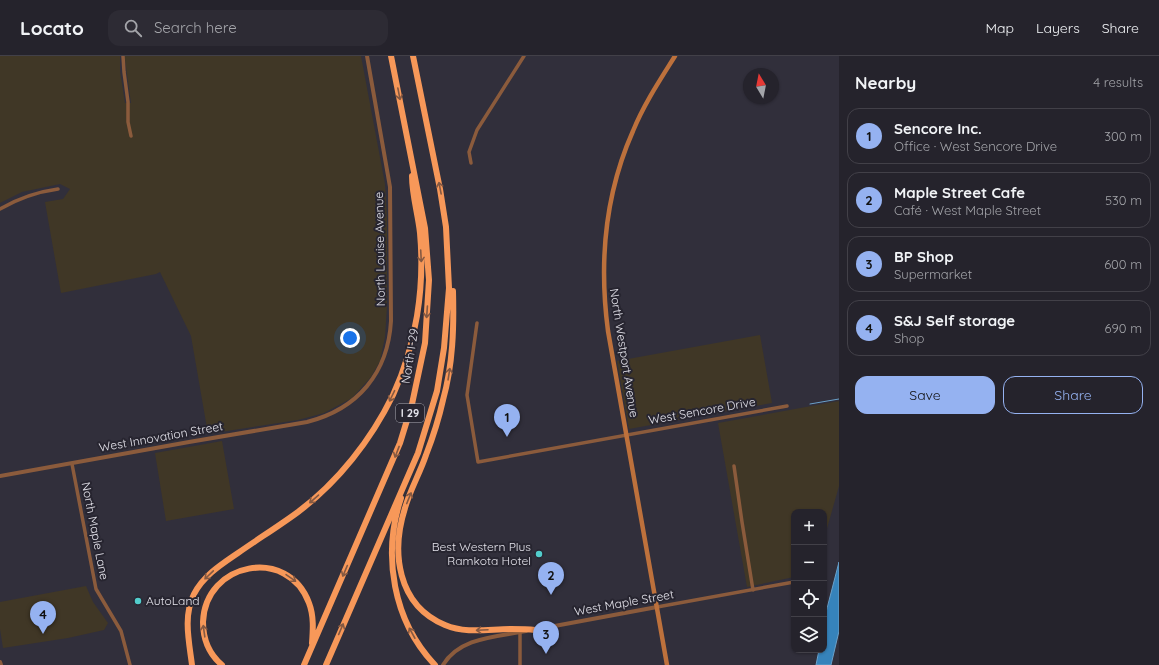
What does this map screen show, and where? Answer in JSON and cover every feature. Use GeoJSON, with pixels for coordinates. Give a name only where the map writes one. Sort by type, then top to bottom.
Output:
{"type":"FeatureCollection","features":[{"type":"Feature","properties":{"kind":"highway","name":"North I-29"},"geometry":{"type":"LineString","coordinates":[[304,665],[391,465],[406,426],[420,373],[427,324],[428,265],[424,223],[391,56]]}},
{"type":"Feature","properties":{"kind":"highway","name":"I 29"},"geometry":{"type":"LineString","coordinates":[[326,665],[413,466],[428,424],[440,376],[447,320],[449,276],[446,227],[413,56]]}},
{"type":"Feature","properties":{"kind":"highway"},"geometry":{"type":"LineString","coordinates":[[193,665],[187,620],[189,606],[198,588],[205,579],[222,564],[299,511],[330,484],[366,441],[392,396],[404,366],[411,342],[420,299],[422,260],[420,233],[412,183],[412,162]]}},
{"type":"Feature","properties":{"kind":"highway"},"geometry":{"type":"LineString","coordinates":[[449,276],[452,285],[453,305],[452,344],[448,377],[437,424],[402,518],[398,544],[399,566],[407,589],[415,603],[427,614],[441,623],[454,628],[474,631],[535,630]]}},
{"type":"Feature","properties":{"kind":"highway"},"geometry":{"type":"LineString","coordinates":[[413,466],[400,501],[393,532],[392,559],[394,578],[399,604],[408,625],[420,647],[435,665]]}},
{"type":"Feature","properties":{"kind":"highway"},"geometry":{"type":"LineString","coordinates":[[222,665],[211,653],[205,640],[203,625],[205,610],[210,596],[219,584],[231,575],[245,569],[272,569],[288,576],[297,583],[307,598],[311,608],[313,619],[312,647]]}},
{"type":"Feature","properties":{"kind":"main road","name":"North Westport Avenue"},"geometry":{"type":"LineString","coordinates":[[667,665],[605,308],[604,266],[607,222],[616,177],[633,130],[675,56]]}},
{"type":"Feature","properties":{"kind":"street"},"geometry":{"type":"LineString","coordinates":[[123,56],[128,102],[128,122],[131,136]]}},
{"type":"Feature","properties":{"kind":"street","name":"North Louise Avenue"},"geometry":{"type":"LineString","coordinates":[[325,417],[351,402],[371,382],[385,356],[391,331],[390,187],[367,56]]}},
{"type":"Feature","properties":{"kind":"street"},"geometry":{"type":"LineString","coordinates":[[471,163],[469,152],[477,130],[524,56]]}},
{"type":"Feature","properties":{"kind":"street"},"geometry":{"type":"LineString","coordinates":[[0,209],[22,197],[58,189]]}},
{"type":"Feature","properties":{"kind":"street","name":"West Sencore Drive"},"geometry":{"type":"LineString","coordinates":[[477,323],[467,395],[478,462],[787,406]]}},
{"type":"Feature","properties":{"kind":"street","name":"West Innovation Street"},"geometry":{"type":"LineString","coordinates":[[0,476],[297,424],[325,417]]}},
{"type":"Feature","properties":{"kind":"street","name":"North Maple Lane"},"geometry":{"type":"LineString","coordinates":[[72,464],[94,584],[99,596],[122,631],[130,665]]}},
{"type":"Feature","properties":{"kind":"street"},"geometry":{"type":"LineString","coordinates":[[734,466],[753,590]]}},
{"type":"Feature","properties":{"kind":"street","name":"West Maple Street"},"geometry":{"type":"LineString","coordinates":[[535,630],[791,583]]}},
{"type":"Feature","properties":{"kind":"street"},"geometry":{"type":"LineString","coordinates":[[444,664],[454,652],[470,642],[520,631],[520,665]]}},
{"type":"Feature","properties":{"kind":"shaded area"},"geometry":{"type":"Polygon","coordinates":[[[0,56],[120,56],[120,71],[125,103],[131,103],[125,56],[361,56],[385,184],[387,218],[387,307],[385,337],[380,361],[371,377],[352,398],[324,413],[298,420],[208,434],[191,336],[160,272],[61,293],[45,202],[63,199],[70,189],[60,184],[22,192],[0,203],[0,56]]]}},
{"type":"Feature","properties":{"kind":"shaded area"},"geometry":{"type":"Polygon","coordinates":[[[760,335],[772,403],[629,429],[617,361],[760,335]]]}},
{"type":"Feature","properties":{"kind":"shaded area"},"geometry":{"type":"Polygon","coordinates":[[[839,401],[839,486],[827,528],[827,509],[791,509],[791,578],[747,587],[718,423],[839,401]]]}},
{"type":"Feature","properties":{"kind":"shaded area"},"geometry":{"type":"Polygon","coordinates":[[[222,441],[234,509],[166,521],[155,453],[222,441]]]}},
{"type":"Feature","properties":{"kind":"shaded area"},"geometry":{"type":"Polygon","coordinates":[[[86,586],[93,602],[108,623],[104,630],[68,638],[3,648],[0,629],[0,602],[86,586]]]}},
{"type":"Feature","properties":{"kind":"water"},"geometry":{"type":"Polygon","coordinates":[[[839,562],[839,631],[831,665],[816,665],[818,653],[827,653],[827,608],[839,562]]]}},
{"type":"Feature","properties":{"kind":"waterway"},"geometry":{"type":"LineString","coordinates":[[810,404],[839,399]]}},
{"type":"Feature","properties":{"kind":"place","name":"Sencore Inc."},"geometry":{"type":"Point","coordinates":[507,437]}},
{"type":"Feature","properties":{"kind":"place","name":"Best Western Plus Ramkota Hotel"},"geometry":{"type":"Point","coordinates":[539,554]}},
{"type":"Feature","properties":{"kind":"place","name":"Maple Street Cafe"},"geometry":{"type":"Point","coordinates":[551,595]}},
{"type":"Feature","properties":{"kind":"place","name":"AutoLand"},"geometry":{"type":"Point","coordinates":[138,601]}},
{"type":"Feature","properties":{"kind":"place","name":"S&J Self storage"},"geometry":{"type":"Point","coordinates":[43,634]}},
{"type":"Feature","properties":{"kind":"place","name":"BP Shop"},"geometry":{"type":"Point","coordinates":[546,654]}}]}
